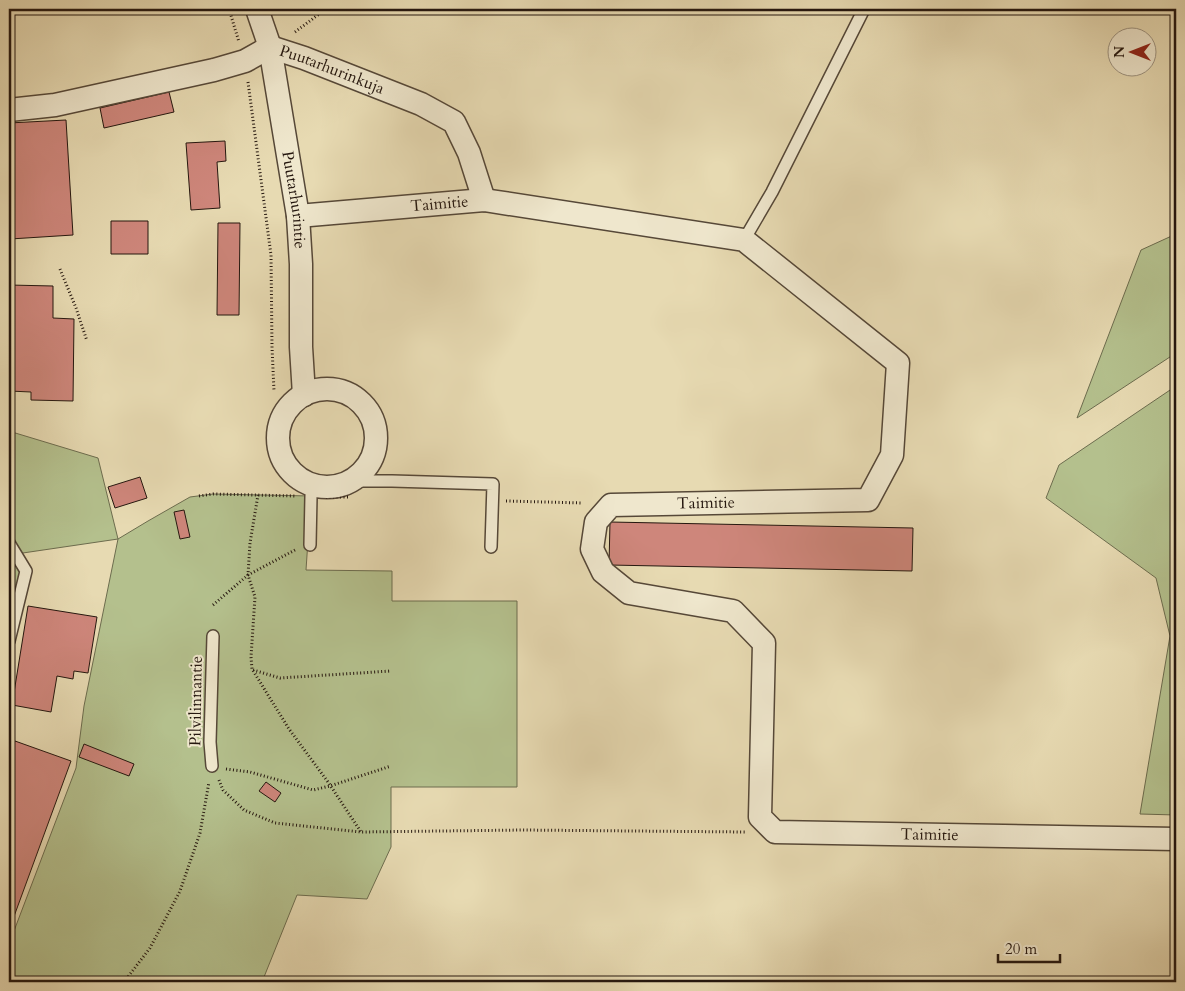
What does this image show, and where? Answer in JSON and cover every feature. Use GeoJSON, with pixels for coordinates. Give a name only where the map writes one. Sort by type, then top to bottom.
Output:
{"type":"FeatureCollection","features":[{"type":"Feature","properties":{"kind":"street","name":"Puutarhurintie"},"geometry":{"type":"LineString","coordinates":[[257,9],[270,47],[298,216],[304,395]]}},
{"type":"Feature","properties":{"kind":"street","name":"Puutarhurinkuja"},"geometry":{"type":"LineString","coordinates":[[9,110],[55,105],[214,70],[245,62],[270,47],[304,58],[421,104],[454,122],[469,153],[484,200]]}},
{"type":"Feature","properties":{"kind":"street","name":"Taimitie"},"geometry":{"type":"LineString","coordinates":[[298,216],[484,200],[744,240],[898,363],[892,455],[868,500],[611,504]]}},
{"type":"Feature","properties":{"kind":"street"},"geometry":{"type":"LineString","coordinates":[[320,389],[337,389],[353,395],[366,406],[374,421],[377,438],[374,455],[356,489],[340,487],[311,491],[286,466],[280,451],[278,435],[282,419],[291,405],[304,395],[320,389]]}},
{"type":"Feature","properties":{"kind":"street"},"geometry":{"type":"LineString","coordinates":[[611,504],[596,522],[592,549],[603,572],[629,593],[733,612],[764,643],[760,818],[775,832]]}},
{"type":"Feature","properties":{"kind":"street","name":"Taimitie"},"geometry":{"type":"LineString","coordinates":[[775,832],[1176,839]]}},
{"type":"Feature","properties":{"kind":"lane"},"geometry":{"type":"LineString","coordinates":[[744,240],[772,192],[864,9]]}},
{"type":"Feature","properties":{"kind":"lane"},"geometry":{"type":"LineString","coordinates":[[356,489],[392,481],[493,484],[491,547]]}},
{"type":"Feature","properties":{"kind":"lane"},"geometry":{"type":"LineString","coordinates":[[310,545],[311,491]]}},
{"type":"Feature","properties":{"kind":"lane"},"geometry":{"type":"LineString","coordinates":[[9,543],[26,571],[9,641]]}},
{"type":"Feature","properties":{"kind":"lane","name":"Pilvilinnantie"},"geometry":{"type":"LineString","coordinates":[[212,766],[210,742],[213,636]]}},
{"type":"Feature","properties":{"kind":"path"},"geometry":{"type":"LineString","coordinates":[[229,9],[245,62],[271,255],[274,391]]}},
{"type":"Feature","properties":{"kind":"path"},"geometry":{"type":"LineString","coordinates":[[270,47],[326,9]]}},
{"type":"Feature","properties":{"kind":"path"},"geometry":{"type":"LineString","coordinates":[[60,269],[87,341]]}},
{"type":"Feature","properties":{"kind":"path"},"geometry":{"type":"LineString","coordinates":[[199,496],[213,494],[258,495],[356,489]]}},
{"type":"Feature","properties":{"kind":"path"},"geometry":{"type":"LineString","coordinates":[[258,495],[250,544],[248,576],[255,597],[252,669],[289,729],[361,832]]}},
{"type":"Feature","properties":{"kind":"path"},"geometry":{"type":"LineString","coordinates":[[492,500],[611,504]]}},
{"type":"Feature","properties":{"kind":"path"},"geometry":{"type":"LineString","coordinates":[[213,605],[248,576],[300,547],[310,545]]}},
{"type":"Feature","properties":{"kind":"path"},"geometry":{"type":"LineString","coordinates":[[252,669],[280,678],[391,671]]}},
{"type":"Feature","properties":{"kind":"path"},"geometry":{"type":"LineString","coordinates":[[212,766],[223,790],[244,810],[275,823],[361,832],[532,830],[775,832]]}},
{"type":"Feature","properties":{"kind":"path"},"geometry":{"type":"LineString","coordinates":[[212,766],[250,772],[313,790],[391,766]]}},
{"type":"Feature","properties":{"kind":"path"},"geometry":{"type":"LineString","coordinates":[[124,982],[150,948],[180,891],[200,834],[212,766]]}},
{"type":"Feature","properties":{"kind":"green space"},"geometry":{"type":"Polygon","coordinates":[[[1176,234],[1176,353],[1077,418],[1141,250],[1176,234]]]}},
{"type":"Feature","properties":{"kind":"green space"},"geometry":{"type":"Polygon","coordinates":[[[1176,386],[1176,815],[1140,814],[1170,636],[1156,578],[1046,498],[1059,465],[1176,386]]]}},
{"type":"Feature","properties":{"kind":"green space"},"geometry":{"type":"Polygon","coordinates":[[[9,408],[12,432],[98,458],[118,539],[16,554],[26,571],[9,641],[9,408]]]}},
{"type":"Feature","properties":{"kind":"green space"},"geometry":{"type":"Polygon","coordinates":[[[213,494],[311,496],[306,570],[392,571],[392,601],[517,601],[517,787],[391,787],[391,847],[367,899],[297,895],[262,982],[9,982],[9,944],[76,768],[84,706],[118,539],[190,497],[213,494]]]}},
{"type":"Feature","properties":{"kind":"building"},"geometry":{"type":"Polygon","coordinates":[[[169,92],[174,112],[104,128],[100,108],[169,92]]]}},
{"type":"Feature","properties":{"kind":"building"},"geometry":{"type":"Polygon","coordinates":[[[66,120],[73,235],[10,239],[9,123],[66,120]]]}},
{"type":"Feature","properties":{"kind":"building"},"geometry":{"type":"Polygon","coordinates":[[[225,141],[226,161],[217,162],[220,208],[191,210],[186,143],[225,141]]]}},
{"type":"Feature","properties":{"kind":"building"},"geometry":{"type":"Polygon","coordinates":[[[111,221],[148,221],[148,254],[111,254],[111,221]]]}},
{"type":"Feature","properties":{"kind":"building"},"geometry":{"type":"Polygon","coordinates":[[[218,223],[240,223],[239,315],[217,315],[218,223]]]}},
{"type":"Feature","properties":{"kind":"building"},"geometry":{"type":"Polygon","coordinates":[[[9,285],[53,286],[53,318],[74,319],[73,401],[31,400],[31,392],[9,391],[9,285]]]}},
{"type":"Feature","properties":{"kind":"building"},"geometry":{"type":"Polygon","coordinates":[[[140,477],[147,498],[115,508],[108,487],[140,477]]]}},
{"type":"Feature","properties":{"kind":"building"},"geometry":{"type":"Polygon","coordinates":[[[184,510],[190,537],[180,539],[174,512],[184,510]]]}},
{"type":"Feature","properties":{"kind":"building"},"geometry":{"type":"Polygon","coordinates":[[[610,522],[913,528],[912,571],[609,565],[610,522]]]}},
{"type":"Feature","properties":{"kind":"building"},"geometry":{"type":"Polygon","coordinates":[[[28,606],[97,617],[88,673],[74,671],[73,679],[57,676],[51,712],[12,705],[28,606]]]}},
{"type":"Feature","properties":{"kind":"building"},"geometry":{"type":"Polygon","coordinates":[[[15,741],[71,761],[9,930],[9,758],[15,741]]]}},
{"type":"Feature","properties":{"kind":"building"},"geometry":{"type":"Polygon","coordinates":[[[84,744],[134,764],[129,776],[79,757],[84,744]]]}},
{"type":"Feature","properties":{"kind":"building"},"geometry":{"type":"Polygon","coordinates":[[[266,782],[281,793],[275,802],[259,791],[266,782]]]}}]}
